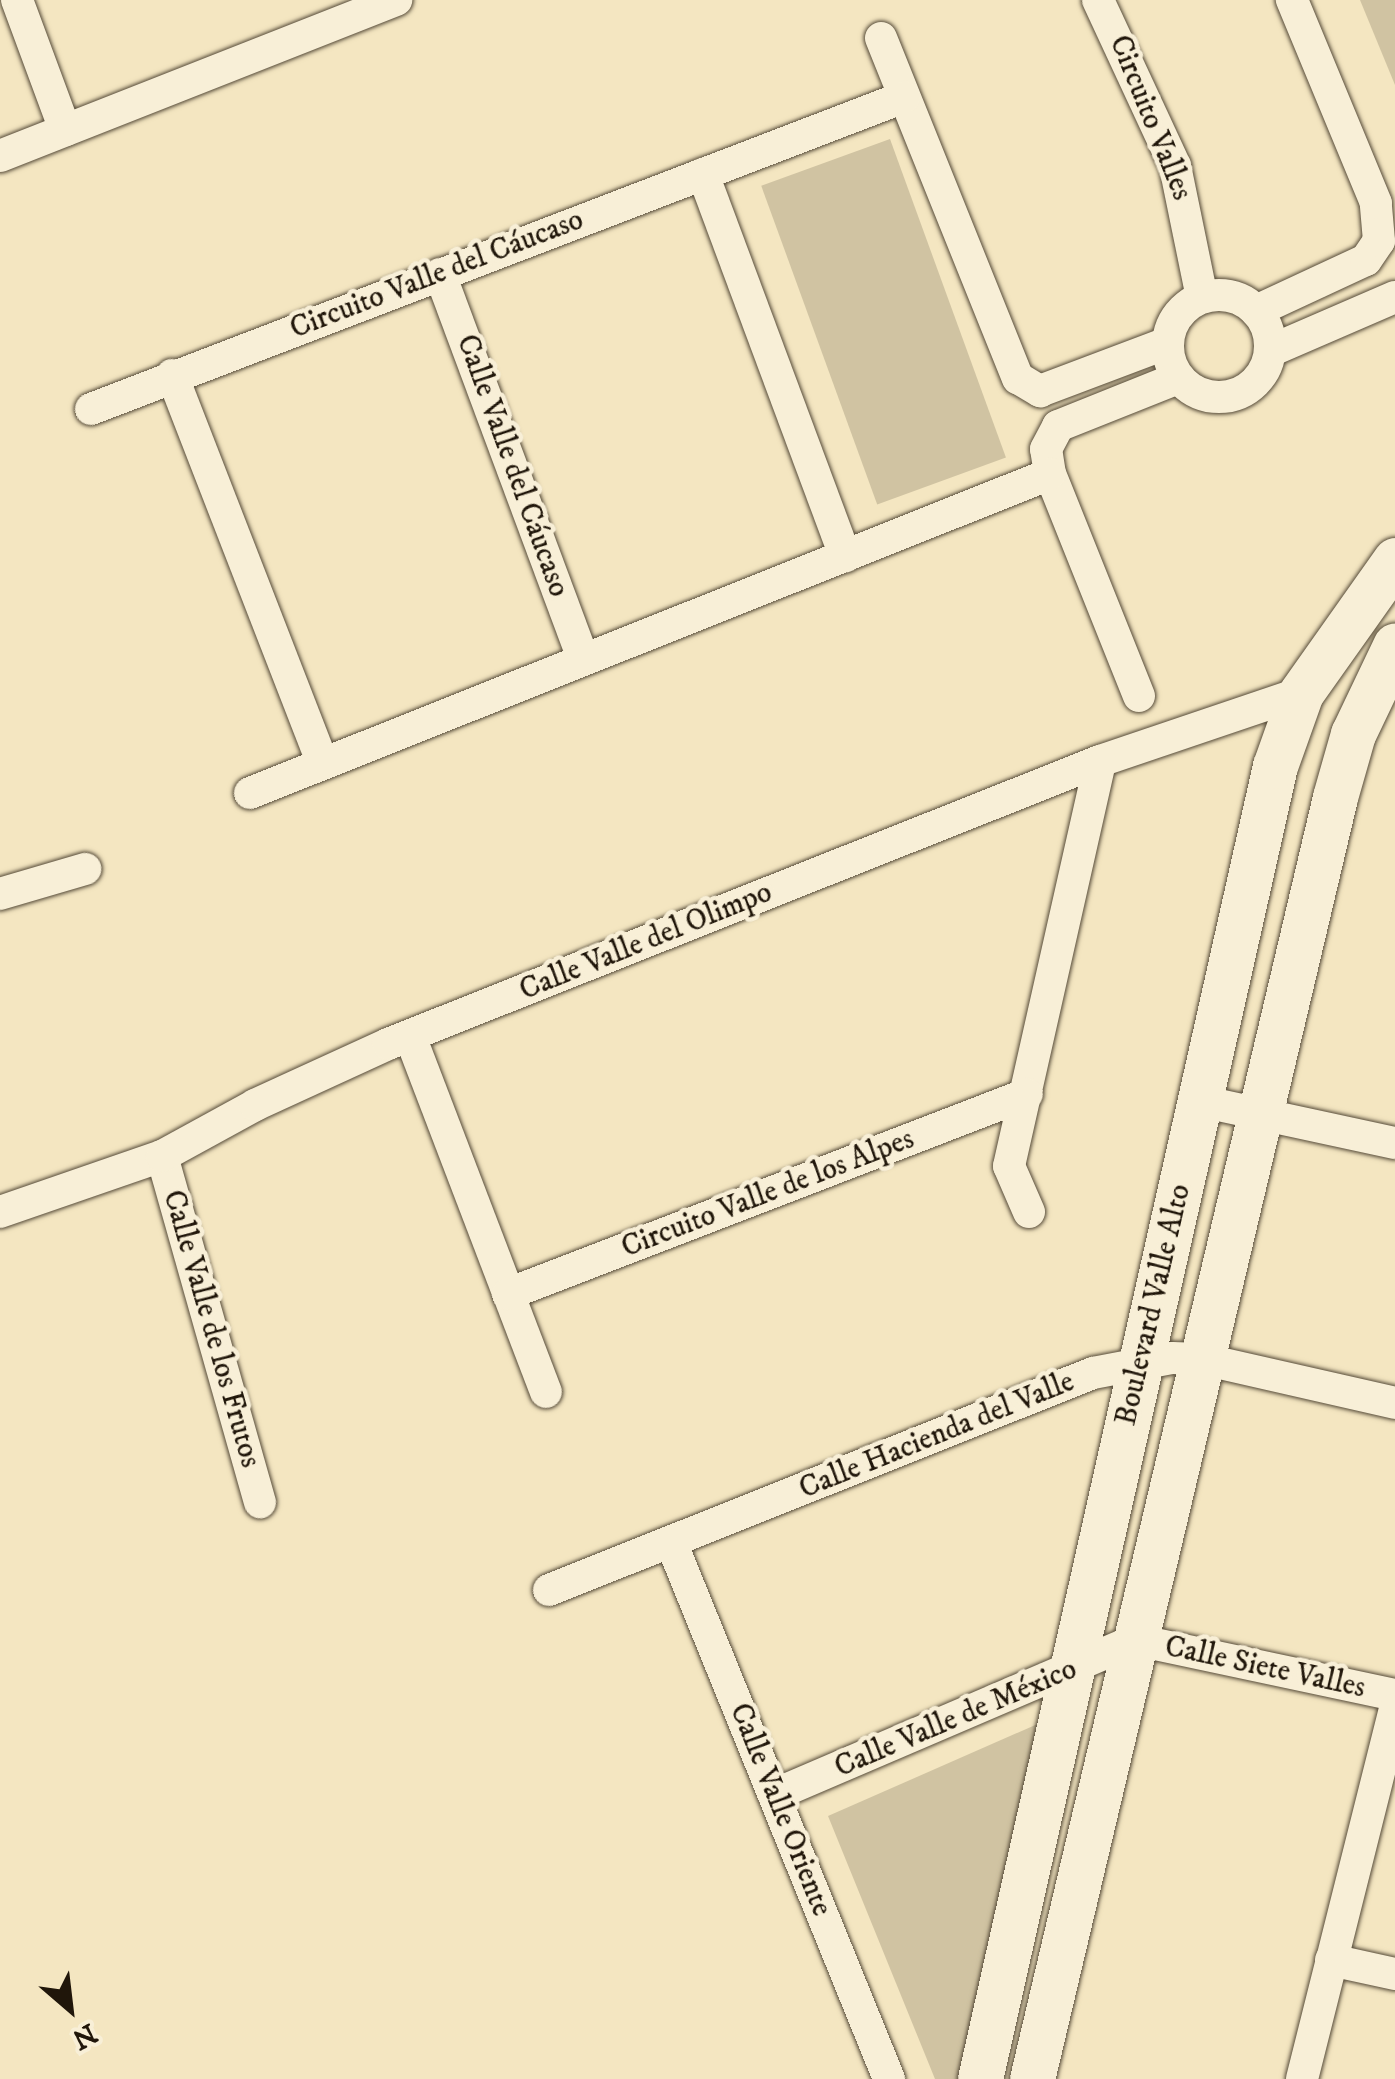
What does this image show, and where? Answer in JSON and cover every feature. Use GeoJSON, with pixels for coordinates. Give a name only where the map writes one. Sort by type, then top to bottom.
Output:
{"type":"FeatureCollection","features":[{"type":"Feature","properties":{"kind":"street"},"geometry":{"type":"LineString","coordinates":[[17,0],[65,130]]}},
{"type":"Feature","properties":{"kind":"street"},"geometry":{"type":"LineString","coordinates":[[0,156],[323,13],[396,0]]}},
{"type":"Feature","properties":{"kind":"street","name":"Circuito Valles"},"geometry":{"type":"LineString","coordinates":[[1098,0],[1175,166],[1202,298]]}},
{"type":"Feature","properties":{"kind":"street"},"geometry":{"type":"LineString","coordinates":[[1256,310],[1366,260],[1380,241],[1376,204],[1292,0]]}},
{"type":"Feature","properties":{"kind":"street"},"geometry":{"type":"LineString","coordinates":[[881,38],[1018,378],[1040,390],[1167,343]]}},
{"type":"Feature","properties":{"kind":"street","name":"Circuito Valle del Cáucaso"},"geometry":{"type":"LineString","coordinates":[[91,409],[904,97]]}},
{"type":"Feature","properties":{"kind":"street"},"geometry":{"type":"LineString","coordinates":[[703,174],[845,556]]}},
{"type":"Feature","properties":{"kind":"street","name":"Calle Valle del Cáucaso"},"geometry":{"type":"LineString","coordinates":[[440,274],[583,658]]}},
{"type":"Feature","properties":{"kind":"street"},"geometry":{"type":"LineString","coordinates":[[1270,351],[1256,310],[1233,297],[1202,298],[1178,315],[1167,343],[1178,378],[1202,394],[1230,396],[1256,382],[1270,351],[1395,297]]}},
{"type":"Feature","properties":{"kind":"street"},"geometry":{"type":"LineString","coordinates":[[172,375],[322,762]]}},
{"type":"Feature","properties":{"kind":"street"},"geometry":{"type":"LineString","coordinates":[[1139,696],[1050,474],[1046,449],[1058,426],[1178,378]]}},
{"type":"Feature","properties":{"kind":"street"},"geometry":{"type":"LineString","coordinates":[[250,793],[1050,474]]}},
{"type":"Feature","properties":{"kind":"street","name":"Boulevard Valle Alto"},"geometry":{"type":"LineString","coordinates":[[980,2079],[1276,766],[1300,693],[1395,560]]}},
{"type":"Feature","properties":{"kind":"street","name":"Boulevard Valle Alto"},"geometry":{"type":"LineString","coordinates":[[1032,2079],[1353,734],[1395,646]]}},
{"type":"Feature","properties":{"kind":"street","name":"Calle Valle del Olimpo"},"geometry":{"type":"LineString","coordinates":[[0,1212],[162,1156],[325,1070],[410,1036],[1100,761],[1300,693]]}},
{"type":"Feature","properties":{"kind":"street"},"geometry":{"type":"LineString","coordinates":[[1029,1212],[1009,1166],[1100,761]]}},
{"type":"Feature","properties":{"kind":"street"},"geometry":{"type":"LineString","coordinates":[[0,894],[85,869]]}},
{"type":"Feature","properties":{"kind":"street"},"geometry":{"type":"LineString","coordinates":[[410,1036],[546,1392]]}},
{"type":"Feature","properties":{"kind":"street","name":"Circuito Valle de los Alpes"},"geometry":{"type":"LineString","coordinates":[[508,1294],[1027,1094]]}},
{"type":"Feature","properties":{"kind":"street"},"geometry":{"type":"LineString","coordinates":[[1200,1101],[1395,1143]]}},
{"type":"Feature","properties":{"kind":"street","name":"Calle Valle de los Frutos"},"geometry":{"type":"LineString","coordinates":[[162,1156],[260,1502]]}},
{"type":"Feature","properties":{"kind":"street","name":"Calle Hacienda del Valle"},"geometry":{"type":"LineString","coordinates":[[549,1590],[1093,1373],[1141,1363],[1202,1359],[1395,1404]]}},
{"type":"Feature","properties":{"kind":"street","name":"Calle Valle Oriente"},"geometry":{"type":"LineString","coordinates":[[671,1542],[889,2079]]}},
{"type":"Feature","properties":{"kind":"street","name":"Calle Valle de México"},"geometry":{"type":"LineString","coordinates":[[774,1795],[1072,1671],[1136,1640]]}},
{"type":"Feature","properties":{"kind":"street","name":"Calle Siete Valles"},"geometry":{"type":"LineString","coordinates":[[1136,1640],[1395,1695]]}},
{"type":"Feature","properties":{"kind":"street"},"geometry":{"type":"LineString","coordinates":[[1302,2079],[1395,1710]]}},
{"type":"Feature","properties":{"kind":"street"},"geometry":{"type":"LineString","coordinates":[[1331,1960],[1395,1974]]}},
{"type":"Feature","properties":{"kind":"shaded area"},"geometry":{"type":"Polygon","coordinates":[[[1360,0],[1395,0],[1395,85],[1360,0]]]}},
{"type":"Feature","properties":{"kind":"shaded area"},"geometry":{"type":"Polygon","coordinates":[[[890,139],[1006,458],[877,504],[761,186],[890,139]]]}},
{"type":"Feature","properties":{"kind":"shaded area"},"geometry":{"type":"Polygon","coordinates":[[[1049,1719],[967,2079],[935,2079],[828,1816],[1049,1719]]]}}]}
